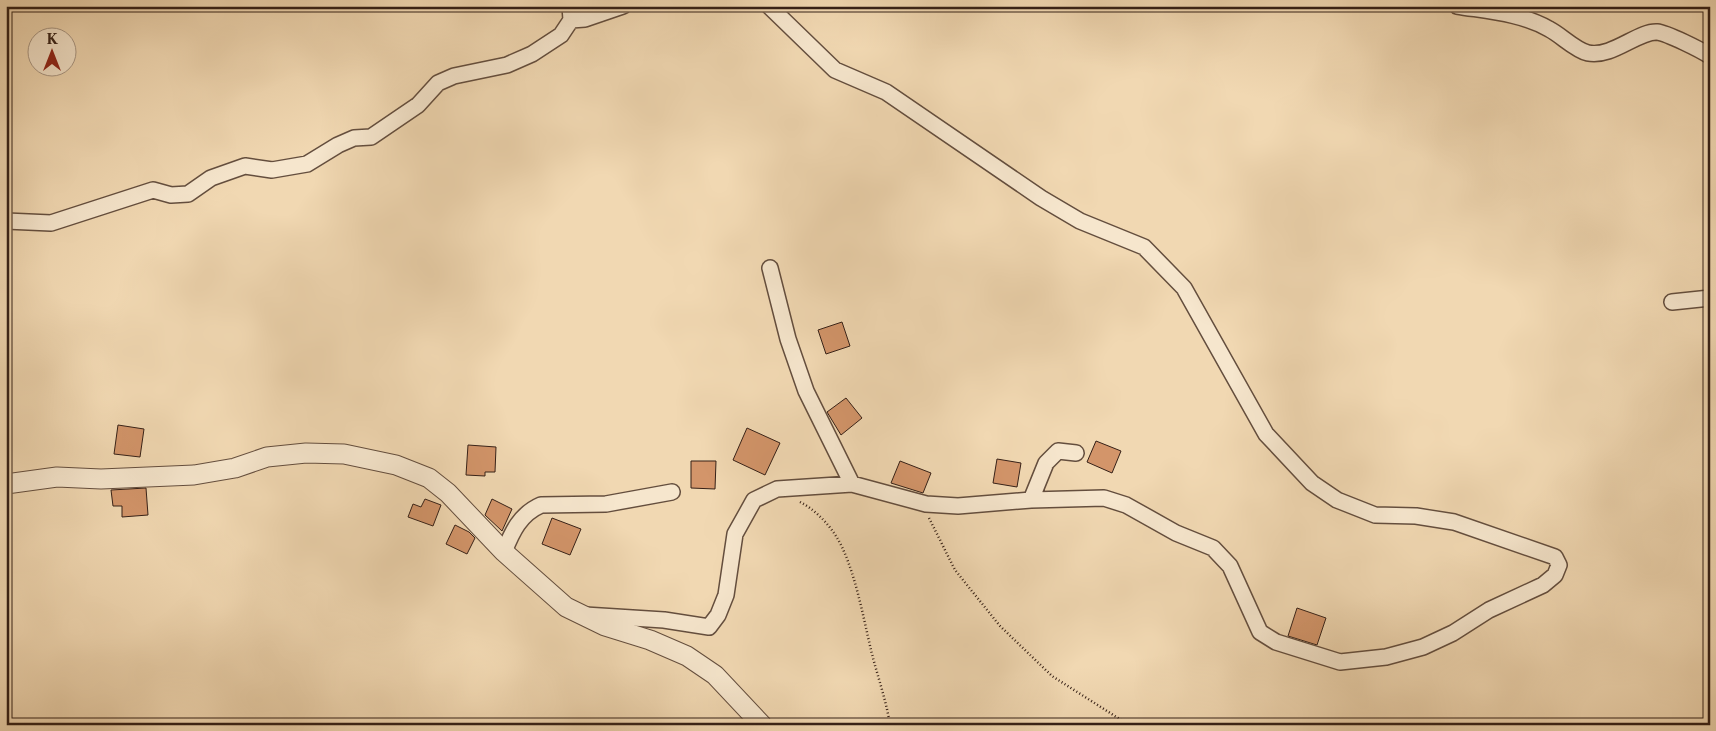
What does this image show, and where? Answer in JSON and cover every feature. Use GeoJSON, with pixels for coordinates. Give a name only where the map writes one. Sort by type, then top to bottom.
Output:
{"type":"FeatureCollection","features":[{"type":"Feature","properties":{"kind":"street"},"geometry":{"type":"LineString","coordinates":[[6,221],[32,223],[59,221],[153,190],[171,195],[188,194],[210,178],[244,166],[272,170],[307,164],[338,144],[354,138],[371,136],[418,105],[438,83],[454,76],[507,65],[532,54],[561,35],[571,13],[586,19],[624,6]]}},
{"type":"Feature","properties":{"kind":"street"},"geometry":{"type":"LineString","coordinates":[[584,614],[664,620],[709,627],[718,615],[726,595],[735,534],[754,500],[777,489],[852,484],[926,504],[958,506],[1031,500],[1104,498],[1126,505],[1176,533],[1213,548],[1230,566],[1260,632],[1276,642],[1340,662],[1386,657],[1423,647],[1452,633],[1489,610],[1543,586],[1555,575],[1559,565],[1555,556],[1454,522],[1416,516],[1375,515],[1337,500],[1312,482],[1266,434],[1184,288],[1144,247],[1080,221],[1041,198],[886,92],[835,70],[769,6]]}},
{"type":"Feature","properties":{"kind":"street"},"geometry":{"type":"LineString","coordinates":[[1456,6],[1514,15],[1548,28],[1588,53],[1611,51],[1631,41],[1657,32],[1701,50],[1710,56]]}},
{"type":"Feature","properties":{"kind":"street"},"geometry":{"type":"LineString","coordinates":[[770,268],[788,339],[806,391],[852,484]]}},
{"type":"Feature","properties":{"kind":"street"},"geometry":{"type":"LineString","coordinates":[[1672,302],[1710,298]]}},
{"type":"Feature","properties":{"kind":"street"},"geometry":{"type":"LineString","coordinates":[[1031,500],[1046,463],[1058,451],[1076,453]]}},
{"type":"Feature","properties":{"kind":"street"},"geometry":{"type":"LineString","coordinates":[[6,484],[57,477],[101,479],[194,475],[235,468],[267,457],[306,452],[344,454],[396,465],[429,478],[448,493],[504,552],[566,607],[584,614],[605,626],[670,648],[700,664],[734,694],[762,725]]}},
{"type":"Feature","properties":{"kind":"street"},"geometry":{"type":"LineString","coordinates":[[504,552],[520,520],[533,508],[541,505],[606,504],[672,492]]}},
{"type":"Feature","properties":{"kind":"path"},"geometry":{"type":"LineString","coordinates":[[777,489],[811,508],[836,536],[843,551],[859,601],[890,725]]}},
{"type":"Feature","properties":{"kind":"path"},"geometry":{"type":"LineString","coordinates":[[926,504],[931,525],[955,570],[1000,626],[1052,676],[1128,725]]}},
{"type":"Feature","properties":{"kind":"building"},"geometry":{"type":"Polygon","coordinates":[[[842,322],[850,346],[826,354],[818,330],[842,322]]]}},
{"type":"Feature","properties":{"kind":"building"},"geometry":{"type":"Polygon","coordinates":[[[846,398],[862,418],[841,435],[827,412],[846,398]]]}},
{"type":"Feature","properties":{"kind":"building"},"geometry":{"type":"Polygon","coordinates":[[[118,425],[144,429],[140,457],[114,454],[118,425]]]}},
{"type":"Feature","properties":{"kind":"building"},"geometry":{"type":"Polygon","coordinates":[[[747,428],[780,443],[765,475],[733,460],[747,428]]]}},
{"type":"Feature","properties":{"kind":"building"},"geometry":{"type":"Polygon","coordinates":[[[1096,441],[1121,451],[1112,473],[1087,462],[1096,441]]]}},
{"type":"Feature","properties":{"kind":"building"},"geometry":{"type":"Polygon","coordinates":[[[468,445],[496,447],[495,472],[485,472],[485,476],[466,475],[468,445]]]}},
{"type":"Feature","properties":{"kind":"building"},"geometry":{"type":"Polygon","coordinates":[[[997,459],[1021,463],[1017,487],[993,483],[997,459]]]}},
{"type":"Feature","properties":{"kind":"building"},"geometry":{"type":"Polygon","coordinates":[[[691,461],[716,461],[715,489],[691,488],[691,461]]]}},
{"type":"Feature","properties":{"kind":"building"},"geometry":{"type":"Polygon","coordinates":[[[900,461],[931,473],[923,493],[891,483],[900,461]]]}},
{"type":"Feature","properties":{"kind":"building"},"geometry":{"type":"Polygon","coordinates":[[[146,488],[148,515],[122,517],[122,506],[113,506],[111,490],[146,488]]]}},
{"type":"Feature","properties":{"kind":"building"},"geometry":{"type":"Polygon","coordinates":[[[425,499],[441,505],[433,526],[408,517],[413,504],[421,507],[425,499]]]}},
{"type":"Feature","properties":{"kind":"building"},"geometry":{"type":"Polygon","coordinates":[[[492,499],[512,509],[502,531],[485,515],[492,499]]]}},
{"type":"Feature","properties":{"kind":"building"},"geometry":{"type":"Polygon","coordinates":[[[552,518],[581,529],[570,555],[542,544],[552,518]]]}},
{"type":"Feature","properties":{"kind":"building"},"geometry":{"type":"Polygon","coordinates":[[[455,525],[469,532],[475,538],[467,554],[446,544],[455,525]]]}},
{"type":"Feature","properties":{"kind":"building"},"geometry":{"type":"Polygon","coordinates":[[[1297,608],[1326,618],[1317,645],[1288,636],[1297,608]]]}}]}
